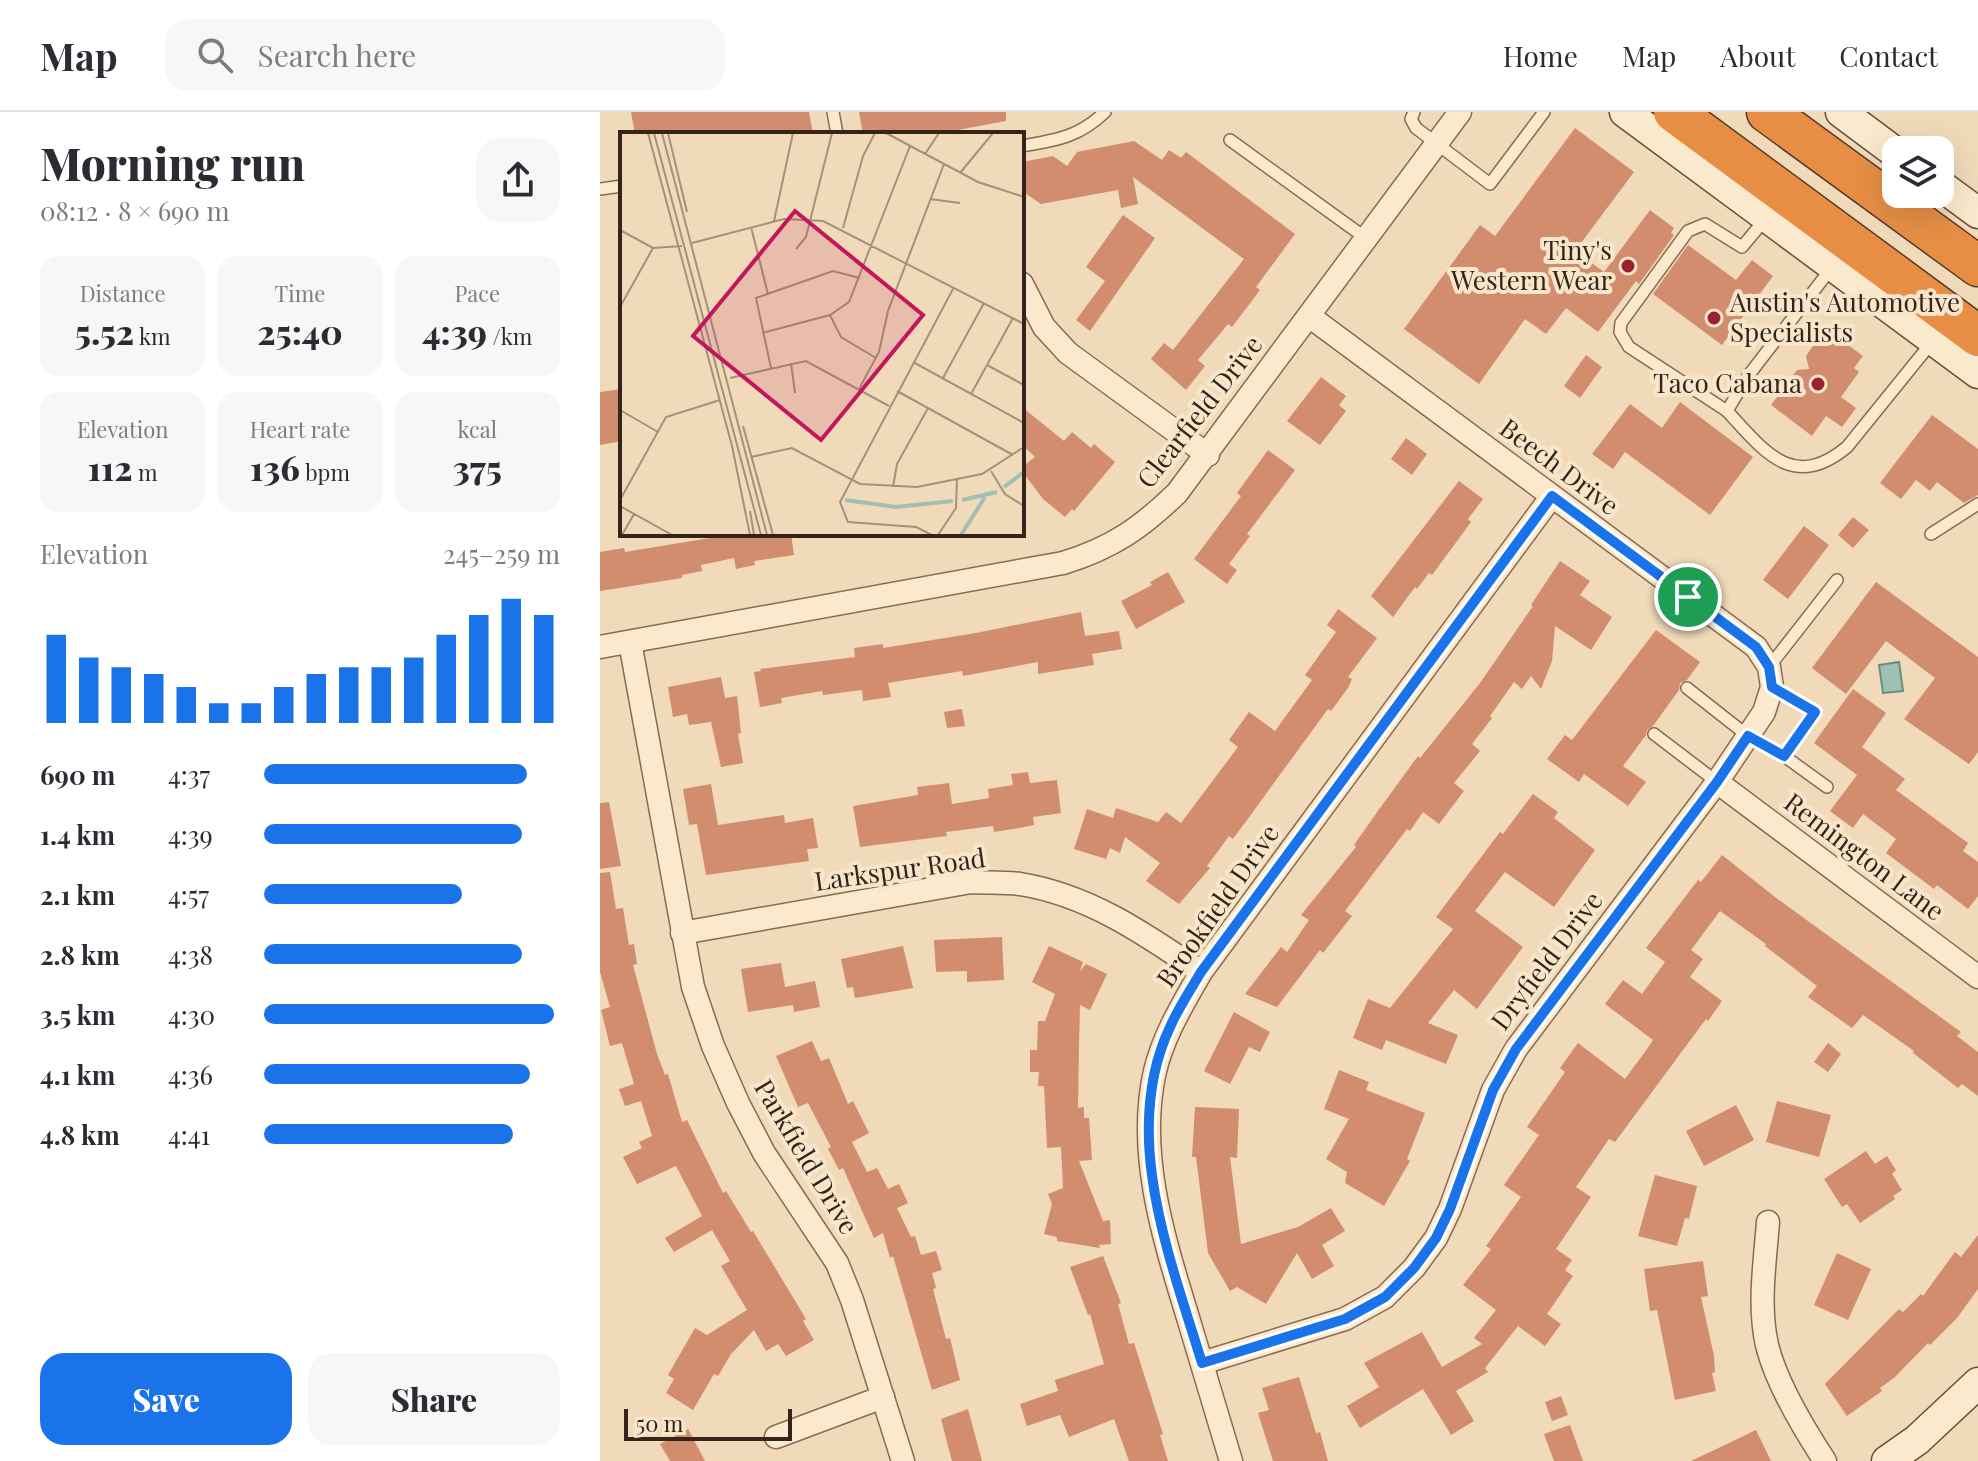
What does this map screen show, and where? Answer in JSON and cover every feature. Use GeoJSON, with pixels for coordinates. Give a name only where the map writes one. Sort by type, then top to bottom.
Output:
{"type":"FeatureCollection","features":[{"type":"Feature","properties":{"kind":"highway"},"geometry":{"type":"LineString","coordinates":[[1674,112],[1978,336]]}},
{"type":"Feature","properties":{"kind":"highway"},"geometry":{"type":"LineString","coordinates":[[1767,112],[1978,266]]}},
{"type":"Feature","properties":{"kind":"main road"},"geometry":{"type":"LineString","coordinates":[[1625,112],[1978,373]]}},
{"type":"Feature","properties":{"kind":"main road"},"geometry":{"type":"LineString","coordinates":[[1841,112],[1882,143]]}},
{"type":"Feature","properties":{"kind":"main road"},"geometry":{"type":"LineString","coordinates":[[1954,195],[1978,213]]}},
{"type":"Feature","properties":{"kind":"main road"},"geometry":{"type":"LineString","coordinates":[[1887,1461],[1917,1440],[1978,1383]]}},
{"type":"Feature","properties":{"kind":"street","name":"Clearfield Drive"},"geometry":{"type":"LineString","coordinates":[[600,647],[1063,563],[1118,542],[1149,521],[1208,455],[1460,112]]}},
{"type":"Feature","properties":{"kind":"street"},"geometry":{"type":"LineString","coordinates":[[1024,288],[1044,327],[1068,353],[1208,455]]}},
{"type":"Feature","properties":{"kind":"street","name":"Beech Drive"},"geometry":{"type":"LineString","coordinates":[[1309,316],[1756,647],[1771,677]]}},
{"type":"Feature","properties":{"kind":"street","name":"Brookfield Drive"},"geometry":{"type":"LineString","coordinates":[[1231,1461],[1165,1240],[1150,1153],[1150,1109],[1155,1071],[1170,1026],[1201,972],[1552,496]]}},
{"type":"Feature","properties":{"kind":"street","name":"Parkfield Drive"},"geometry":{"type":"LineString","coordinates":[[630,642],[693,987],[713,1046],[764,1153],[837,1263],[852,1300],[903,1461]]}},
{"type":"Feature","properties":{"kind":"street","name":"Dryfield Drive"},"geometry":{"type":"LineString","coordinates":[[1202,1363],[1345,1319],[1385,1297],[1414,1268],[1436,1238],[1450,1209],[1493,1090],[1516,1049],[1717,782],[1764,712],[1771,677]]}},
{"type":"Feature","properties":{"kind":"street","name":"Remington Lane"},"geometry":{"type":"LineString","coordinates":[[1717,782],[1978,977]]}},
{"type":"Feature","properties":{"kind":"street","name":"Larkspur Road"},"geometry":{"type":"LineString","coordinates":[[682,933],[971,882],[1018,884],[1058,892],[1103,910],[1201,972]]}},
{"type":"Feature","properties":{"kind":"street"},"geometry":{"type":"LineString","coordinates":[[1768,1222],[1763,1304],[1768,1346],[1786,1393],[1825,1461]]}},
{"type":"Feature","properties":{"kind":"street"},"geometry":{"type":"LineString","coordinates":[[776,1437],[883,1397]]}},
{"type":"Feature","properties":{"kind":"lane"},"geometry":{"type":"LineString","coordinates":[[833,112],[837,132]]}},
{"type":"Feature","properties":{"kind":"lane"},"geometry":{"type":"LineString","coordinates":[[1024,146],[1057,140],[1087,129],[1105,112]]}},
{"type":"Feature","properties":{"kind":"lane"},"geometry":{"type":"LineString","coordinates":[[1414,112],[1411,119],[1416,128],[1490,184],[1544,112]]}},
{"type":"Feature","properties":{"kind":"lane"},"geometry":{"type":"LineString","coordinates":[[1230,140],[1367,239]]}},
{"type":"Feature","properties":{"kind":"lane"},"geometry":{"type":"LineString","coordinates":[[600,189],[620,186]]}},
{"type":"Feature","properties":{"kind":"lane"},"geometry":{"type":"LineString","coordinates":[[1767,216],[1742,247],[1705,224],[1688,231],[1621,323],[1620,332],[1629,347],[1727,411],[1766,453],[1794,467],[1833,459],[1847,447],[1933,340]]}},
{"type":"Feature","properties":{"kind":"lane"},"geometry":{"type":"LineString","coordinates":[[1727,411],[1748,376],[1833,265]]}},
{"type":"Feature","properties":{"kind":"lane"},"geometry":{"type":"LineString","coordinates":[[1931,534],[1978,504]]}},
{"type":"Feature","properties":{"kind":"lane"},"geometry":{"type":"LineString","coordinates":[[1784,756],[1815,712],[1771,677],[1837,580]]}},
{"type":"Feature","properties":{"kind":"lane"},"geometry":{"type":"LineString","coordinates":[[1687,688],[1748,736],[1784,756],[1827,787]]}},
{"type":"Feature","properties":{"kind":"lane"},"geometry":{"type":"LineString","coordinates":[[1654,734],[1717,782]]}},
{"type":"Feature","properties":{"kind":"shaded area"},"geometry":{"type":"Polygon","coordinates":[[[1899,662],[1903,691],[1883,693],[1879,665],[1899,662]]]}},
{"type":"Feature","properties":{"kind":"building"},"geometry":{"type":"Polygon","coordinates":[[[631,112],[809,112],[813,132],[635,132],[631,112]]]}},
{"type":"Feature","properties":{"kind":"building"},"geometry":{"type":"Polygon","coordinates":[[[859,112],[1006,112],[1006,121],[947,132],[863,132],[859,112]]]}},
{"type":"Feature","properties":{"kind":"building"},"geometry":{"type":"Polygon","coordinates":[[[1575,128],[1634,172],[1575,251],[1604,272],[1650,210],[1674,228],[1671,233],[1674,235],[1639,284],[1636,281],[1598,332],[1566,308],[1546,334],[1525,319],[1479,384],[1404,329],[1480,225],[1495,236],[1575,128]]]}},
{"type":"Feature","properties":{"kind":"building"},"geometry":{"type":"Polygon","coordinates":[[[1134,141],[1162,160],[1169,150],[1181,158],[1186,152],[1295,234],[1256,287],[1260,290],[1232,327],[1228,324],[1198,360],[1205,366],[1186,390],[1151,359],[1164,343],[1173,350],[1244,259],[1133,177],[1138,204],[1121,208],[1118,190],[1041,204],[1024,192],[1024,162],[1053,156],[1067,166],[1077,152],[1134,141]]]}},
{"type":"Feature","properties":{"kind":"building"},"geometry":{"type":"Polygon","coordinates":[[[1123,215],[1155,238],[1090,331],[1076,320],[1105,281],[1086,267],[1123,215]]]}},
{"type":"Feature","properties":{"kind":"building","name":"Austin's Automotive Specialists"},"geometry":{"type":"Polygon","coordinates":[[[1688,245],[1736,280],[1752,260],[1773,276],[1722,345],[1653,294],[1688,245]]]}},
{"type":"Feature","properties":{"kind":"building","name":"Taco Cabana"},"geometry":{"type":"Polygon","coordinates":[[[1833,334],[1863,356],[1854,368],[1859,372],[1841,397],[1856,408],[1842,427],[1826,416],[1812,436],[1771,405],[1797,370],[1809,369],[1806,356],[1818,339],[1826,344],[1833,334]]]}},
{"type":"Feature","properties":{"kind":"building"},"geometry":{"type":"Polygon","coordinates":[[[1586,355],[1602,367],[1580,398],[1564,386],[1586,355]]]}},
{"type":"Feature","properties":{"kind":"building"},"geometry":{"type":"Polygon","coordinates":[[[1321,377],[1346,396],[1339,405],[1346,411],[1320,445],[1287,421],[1321,377]]]}},
{"type":"Feature","properties":{"kind":"building"},"geometry":{"type":"Polygon","coordinates":[[[620,389],[620,441],[600,445],[600,392],[620,389]]]}},
{"type":"Feature","properties":{"kind":"building"},"geometry":{"type":"Polygon","coordinates":[[[1680,402],[1753,457],[1710,515],[1625,452],[1613,469],[1592,454],[1630,404],[1662,428],[1680,402]]]}},
{"type":"Feature","properties":{"kind":"building"},"geometry":{"type":"Polygon","coordinates":[[[1024,409],[1064,441],[1072,432],[1091,448],[1094,444],[1115,462],[1074,511],[1072,509],[1065,517],[1043,499],[1024,474],[1024,465],[1035,457],[1024,447],[1024,409]]]}},
{"type":"Feature","properties":{"kind":"building"},"geometry":{"type":"Polygon","coordinates":[[[1932,415],[1978,449],[1978,495],[1964,503],[1937,482],[1930,491],[1916,480],[1901,499],[1880,483],[1932,415]]]}},
{"type":"Feature","properties":{"kind":"building"},"geometry":{"type":"Polygon","coordinates":[[[1406,438],[1427,454],[1412,475],[1391,459],[1406,438]]]}},
{"type":"Feature","properties":{"kind":"building"},"geometry":{"type":"Polygon","coordinates":[[[1268,450],[1295,470],[1247,534],[1250,536],[1229,564],[1237,570],[1227,584],[1194,559],[1241,496],[1237,493],[1268,450]]]}},
{"type":"Feature","properties":{"kind":"building"},"geometry":{"type":"Polygon","coordinates":[[[1459,481],[1483,499],[1468,519],[1471,522],[1432,575],[1429,573],[1417,589],[1415,587],[1393,617],[1371,596],[1459,481]]]}},
{"type":"Feature","properties":{"kind":"building"},"geometry":{"type":"Polygon","coordinates":[[[1853,517],[1869,530],[1853,548],[1838,535],[1853,517]]]}},
{"type":"Feature","properties":{"kind":"building"},"geometry":{"type":"Polygon","coordinates":[[[1804,526],[1829,545],[1788,599],[1763,580],[1804,526]]]}},
{"type":"Feature","properties":{"kind":"building"},"geometry":{"type":"Polygon","coordinates":[[[722,536],[791,536],[794,555],[754,561],[755,565],[736,569],[734,558],[701,565],[702,571],[682,575],[682,578],[600,591],[600,552],[624,548],[625,552],[722,536]]]}},
{"type":"Feature","properties":{"kind":"building"},"geometry":{"type":"Polygon","coordinates":[[[1560,561],[1590,581],[1580,595],[1612,617],[1591,650],[1555,626],[1552,661],[1541,689],[1531,676],[1522,689],[1514,682],[1472,744],[1480,751],[1454,783],[1464,791],[1439,824],[1423,812],[1410,831],[1407,829],[1345,911],[1352,916],[1323,953],[1320,950],[1277,1007],[1245,994],[1281,947],[1287,952],[1309,920],[1301,915],[1356,847],[1354,845],[1418,756],[1420,758],[1480,683],[1560,561]]]}},
{"type":"Feature","properties":{"kind":"building"},"geometry":{"type":"Polygon","coordinates":[[[1168,572],[1185,602],[1136,629],[1121,601],[1152,585],[1150,582],[1168,572]]]}},
{"type":"Feature","properties":{"kind":"building"},"geometry":{"type":"Polygon","coordinates":[[[1876,582],[1978,657],[1978,752],[1969,764],[1904,719],[1935,678],[1886,641],[1846,694],[1812,668],[1876,582]]]}},
{"type":"Feature","properties":{"kind":"building"},"geometry":{"type":"Polygon","coordinates":[[[1338,609],[1377,638],[1348,677],[1352,679],[1348,688],[1331,711],[1328,709],[1233,839],[1229,836],[1207,866],[1210,868],[1179,904],[1146,881],[1160,863],[1125,837],[1120,853],[1110,848],[1106,859],[1074,849],[1087,809],[1113,818],[1116,808],[1158,822],[1166,812],[1181,823],[1238,747],[1229,740],[1249,712],[1275,731],[1312,680],[1305,675],[1336,632],[1327,625],[1338,609]]]}},
{"type":"Feature","properties":{"kind":"building"},"geometry":{"type":"Polygon","coordinates":[[[1081,612],[1085,636],[1119,631],[1122,649],[1092,654],[1094,665],[1038,674],[1038,662],[963,676],[962,671],[888,683],[891,697],[863,701],[862,690],[823,695],[822,691],[781,698],[782,703],[760,707],[754,672],[760,669],[855,657],[854,648],[883,644],[883,648],[1081,612]]]}},
{"type":"Feature","properties":{"kind":"building"},"geometry":{"type":"Polygon","coordinates":[[[1656,630],[1700,662],[1687,680],[1680,683],[1679,690],[1623,766],[1646,782],[1628,806],[1584,774],[1579,782],[1547,759],[1565,735],[1572,740],[1656,630]]]}},
{"type":"Feature","properties":{"kind":"building"},"geometry":{"type":"Polygon","coordinates":[[[721,677],[725,698],[737,696],[743,763],[721,767],[711,722],[689,725],[687,714],[673,717],[668,687],[721,677]]]}},
{"type":"Feature","properties":{"kind":"building"},"geometry":{"type":"Polygon","coordinates":[[[1853,689],[1886,713],[1862,747],[1905,779],[1896,790],[1968,843],[1963,851],[1978,862],[1978,896],[1968,909],[1937,885],[1934,889],[1886,853],[1896,839],[1863,814],[1853,828],[1830,811],[1857,775],[1814,743],[1853,689]]]}},
{"type":"Feature","properties":{"kind":"building"},"geometry":{"type":"Polygon","coordinates":[[[962,709],[965,726],[947,728],[944,712],[962,709]]]}},
{"type":"Feature","properties":{"kind":"building"},"geometry":{"type":"Polygon","coordinates":[[[1028,772],[1030,783],[1057,780],[1061,813],[1033,817],[1034,825],[1019,828],[994,832],[993,826],[946,832],[947,836],[860,847],[853,806],[918,795],[917,787],[949,783],[952,804],[989,798],[988,789],[1013,785],[1011,774],[1028,772]]]}},
{"type":"Feature","properties":{"kind":"building"},"geometry":{"type":"Polygon","coordinates":[[[711,784],[718,825],[784,815],[785,823],[813,818],[818,848],[807,849],[809,861],[706,875],[697,824],[689,825],[683,789],[711,784]]]}},
{"type":"Feature","properties":{"kind":"building"},"geometry":{"type":"Polygon","coordinates":[[[1533,794],[1558,812],[1554,818],[1595,850],[1554,907],[1505,872],[1475,911],[1523,947],[1477,1009],[1454,990],[1428,1023],[1458,1035],[1446,1064],[1386,1040],[1382,1050],[1353,1038],[1368,999],[1390,1008],[1453,929],[1436,917],[1533,794]]]}},
{"type":"Feature","properties":{"kind":"building"},"geometry":{"type":"Polygon","coordinates":[[[609,802],[621,866],[600,869],[600,803],[609,802]]]}},
{"type":"Feature","properties":{"kind":"building"},"geometry":{"type":"Polygon","coordinates":[[[1722,855],[1961,1032],[1957,1036],[1978,1052],[1978,1096],[1962,1084],[1958,1088],[1914,1051],[1863,1015],[1852,1028],[1808,997],[1817,986],[1720,911],[1691,950],[1703,959],[1690,977],[1722,1001],[1615,1142],[1609,1139],[1576,1187],[1591,1197],[1556,1249],[1572,1260],[1565,1270],[1573,1276],[1547,1314],[1561,1324],[1545,1346],[1518,1326],[1485,1368],[1488,1372],[1456,1391],[1474,1421],[1451,1435],[1423,1389],[1360,1428],[1347,1406],[1379,1387],[1364,1363],[1422,1332],[1442,1367],[1482,1344],[1474,1338],[1496,1310],[1463,1285],[1491,1249],[1486,1246],[1521,1197],[1504,1185],[1539,1135],[1527,1127],[1565,1072],[1560,1068],[1578,1043],[1625,1079],[1647,1049],[1653,1040],[1605,1004],[1623,980],[1642,994],[1665,962],[1646,948],[1698,880],[1701,882],[1722,855]]]}},
{"type":"Feature","properties":{"kind":"building"},"geometry":{"type":"Polygon","coordinates":[[[610,872],[616,909],[623,908],[629,945],[634,944],[637,964],[633,965],[657,1054],[665,1075],[668,1074],[682,1122],[687,1120],[723,1193],[726,1191],[753,1231],[806,1319],[803,1321],[814,1340],[786,1356],[778,1344],[766,1351],[754,1330],[731,1354],[718,1376],[714,1374],[693,1410],[666,1393],[674,1379],[668,1375],[695,1328],[707,1335],[747,1310],[721,1266],[730,1261],[712,1230],[674,1252],[665,1238],[702,1216],[676,1166],[637,1184],[623,1157],[642,1148],[639,1142],[652,1136],[641,1101],[625,1106],[619,1089],[634,1084],[622,1043],[610,1046],[601,1010],[610,1007],[600,972],[600,873],[610,872]]]}},
{"type":"Feature","properties":{"kind":"building"},"geometry":{"type":"Polygon","coordinates":[[[1002,937],[1004,980],[967,982],[967,971],[936,972],[934,940],[1002,937]]]}},
{"type":"Feature","properties":{"kind":"building"},"geometry":{"type":"Polygon","coordinates":[[[903,946],[913,988],[855,998],[853,987],[847,988],[841,959],[903,946]]]}},
{"type":"Feature","properties":{"kind":"building"},"geometry":{"type":"Polygon","coordinates":[[[1049,946],[1083,962],[1080,971],[1086,964],[1107,974],[1090,1010],[1080,1005],[1078,1108],[1084,1107],[1084,1118],[1089,1118],[1092,1160],[1079,1161],[1103,1221],[1110,1220],[1111,1244],[1099,1245],[1100,1248],[1057,1241],[1057,1237],[1044,1234],[1052,1204],[1048,1194],[1063,1188],[1061,1147],[1047,1148],[1044,1086],[1038,1086],[1039,1072],[1030,1072],[1030,1050],[1037,1050],[1038,1021],[1045,1021],[1055,994],[1032,982],[1049,946]]]}},
{"type":"Feature","properties":{"kind":"building"},"geometry":{"type":"Polygon","coordinates":[[[781,963],[785,987],[815,981],[820,1007],[794,1012],[793,1005],[748,1012],[741,969],[781,963]]]}},
{"type":"Feature","properties":{"kind":"building"},"geometry":{"type":"Polygon","coordinates":[[[1234,1012],[1270,1032],[1260,1052],[1249,1047],[1230,1084],[1204,1071],[1234,1012]]]}},
{"type":"Feature","properties":{"kind":"building"},"geometry":{"type":"Polygon","coordinates":[[[812,1041],[821,1061],[829,1058],[848,1104],[853,1101],[869,1133],[852,1142],[867,1172],[877,1168],[888,1189],[899,1184],[908,1203],[897,1208],[911,1237],[915,1236],[921,1255],[936,1251],[942,1270],[932,1273],[936,1288],[933,1289],[960,1380],[932,1390],[893,1256],[890,1258],[883,1233],[874,1238],[843,1168],[839,1170],[808,1103],[798,1107],[776,1056],[812,1041]]]}},
{"type":"Feature","properties":{"kind":"building"},"geometry":{"type":"Polygon","coordinates":[[[1828,1043],[1841,1054],[1828,1072],[1814,1062],[1828,1043]]]}},
{"type":"Feature","properties":{"kind":"building"},"geometry":{"type":"Polygon","coordinates":[[[1339,1070],[1369,1082],[1366,1090],[1425,1113],[1407,1159],[1410,1161],[1384,1206],[1345,1183],[1347,1172],[1326,1159],[1349,1119],[1324,1109],[1339,1070]]]}},
{"type":"Feature","properties":{"kind":"building"},"geometry":{"type":"Polygon","coordinates":[[[1777,1101],[1831,1115],[1819,1157],[1766,1142],[1777,1101]]]}},
{"type":"Feature","properties":{"kind":"building"},"geometry":{"type":"Polygon","coordinates":[[[1736,1105],[1754,1140],[1704,1166],[1686,1131],[1736,1105]]]}},
{"type":"Feature","properties":{"kind":"building"},"geometry":{"type":"Polygon","coordinates":[[[1195,1107],[1239,1109],[1237,1158],[1230,1157],[1241,1244],[1298,1227],[1331,1208],[1345,1231],[1322,1245],[1334,1266],[1312,1279],[1297,1253],[1266,1304],[1237,1287],[1230,1291],[1208,1253],[1196,1157],[1192,1157],[1195,1107]]]}},
{"type":"Feature","properties":{"kind":"building"},"geometry":{"type":"Polygon","coordinates":[[[1866,1151],[1875,1164],[1887,1156],[1896,1170],[1892,1174],[1902,1190],[1893,1196],[1895,1199],[1860,1223],[1847,1204],[1842,1207],[1824,1179],[1866,1151]]]}},
{"type":"Feature","properties":{"kind":"building"},"geometry":{"type":"Polygon","coordinates":[[[1655,1175],[1697,1186],[1689,1219],[1685,1218],[1677,1246],[1638,1236],[1655,1175]]]}},
{"type":"Feature","properties":{"kind":"building"},"geometry":{"type":"Polygon","coordinates":[[[1978,1235],[1978,1289],[1957,1318],[1930,1345],[1928,1343],[1880,1388],[1882,1391],[1847,1416],[1825,1384],[1899,1309],[1903,1312],[1921,1294],[1923,1296],[1955,1252],[1961,1257],[1978,1235]]]}},
{"type":"Feature","properties":{"kind":"building"},"geometry":{"type":"Polygon","coordinates":[[[1837,1253],[1871,1269],[1848,1320],[1814,1305],[1837,1253]]]}},
{"type":"Feature","properties":{"kind":"building"},"geometry":{"type":"Polygon","coordinates":[[[1103,1256],[1121,1303],[1118,1304],[1129,1344],[1134,1343],[1163,1434],[1160,1435],[1168,1461],[1129,1461],[1114,1419],[1069,1437],[1060,1415],[1027,1426],[1020,1404],[1058,1391],[1055,1380],[1104,1364],[1090,1314],[1070,1267],[1103,1256]]]}},
{"type":"Feature","properties":{"kind":"building"},"geometry":{"type":"Polygon","coordinates":[[[1703,1261],[1708,1296],[1701,1297],[1714,1356],[1715,1372],[1712,1373],[1716,1391],[1675,1400],[1657,1310],[1650,1311],[1644,1269],[1703,1261]]]}},
{"type":"Feature","properties":{"kind":"building"},"geometry":{"type":"Polygon","coordinates":[[[1299,1377],[1328,1461],[1273,1461],[1258,1413],[1269,1410],[1262,1388],[1299,1377]]]}},
{"type":"Feature","properties":{"kind":"building"},"geometry":{"type":"Polygon","coordinates":[[[1561,1396],[1568,1415],[1552,1421],[1545,1402],[1561,1396]]]}},
{"type":"Feature","properties":{"kind":"building"},"geometry":{"type":"Polygon","coordinates":[[[968,1409],[982,1461],[952,1461],[941,1419],[968,1409]]]}},
{"type":"Feature","properties":{"kind":"building"},"geometry":{"type":"Polygon","coordinates":[[[1570,1425],[1583,1461],[1554,1461],[1544,1434],[1570,1425]]]}},
{"type":"Feature","properties":{"kind":"building"},"geometry":{"type":"Polygon","coordinates":[[[688,1429],[705,1461],[670,1461],[660,1444],[688,1429]]]}},
{"type":"Feature","properties":{"kind":"building"},"geometry":{"type":"Polygon","coordinates":[[[1756,1430],[1771,1461],[1691,1461],[1729,1443],[1756,1430]]]}},
{"type":"Feature","properties":{"kind":"place","name":"Tiny's Western Wear"},"geometry":{"type":"Point","coordinates":[1628,266]}},
{"type":"Feature","properties":{"kind":"place","name":"Austin's Automotive Specialists"},"geometry":{"type":"Point","coordinates":[1714,318]}},
{"type":"Feature","properties":{"kind":"place","name":"Taco Cabana"},"geometry":{"type":"Point","coordinates":[1818,384]}},
{"type":"Feature","properties":{"kind":"route"},"geometry":{"type":"LineString","coordinates":[[1552,496],[1688,597],[1756,647],[1769,667],[1772,687],[1815,712],[1784,756],[1748,736],[1717,782],[1516,1049],[1493,1090],[1450,1209],[1436,1238],[1414,1268],[1385,1297],[1345,1319],[1202,1363],[1165,1240],[1150,1153],[1150,1109],[1155,1071],[1170,1026],[1201,972],[1552,496]]}}]}
